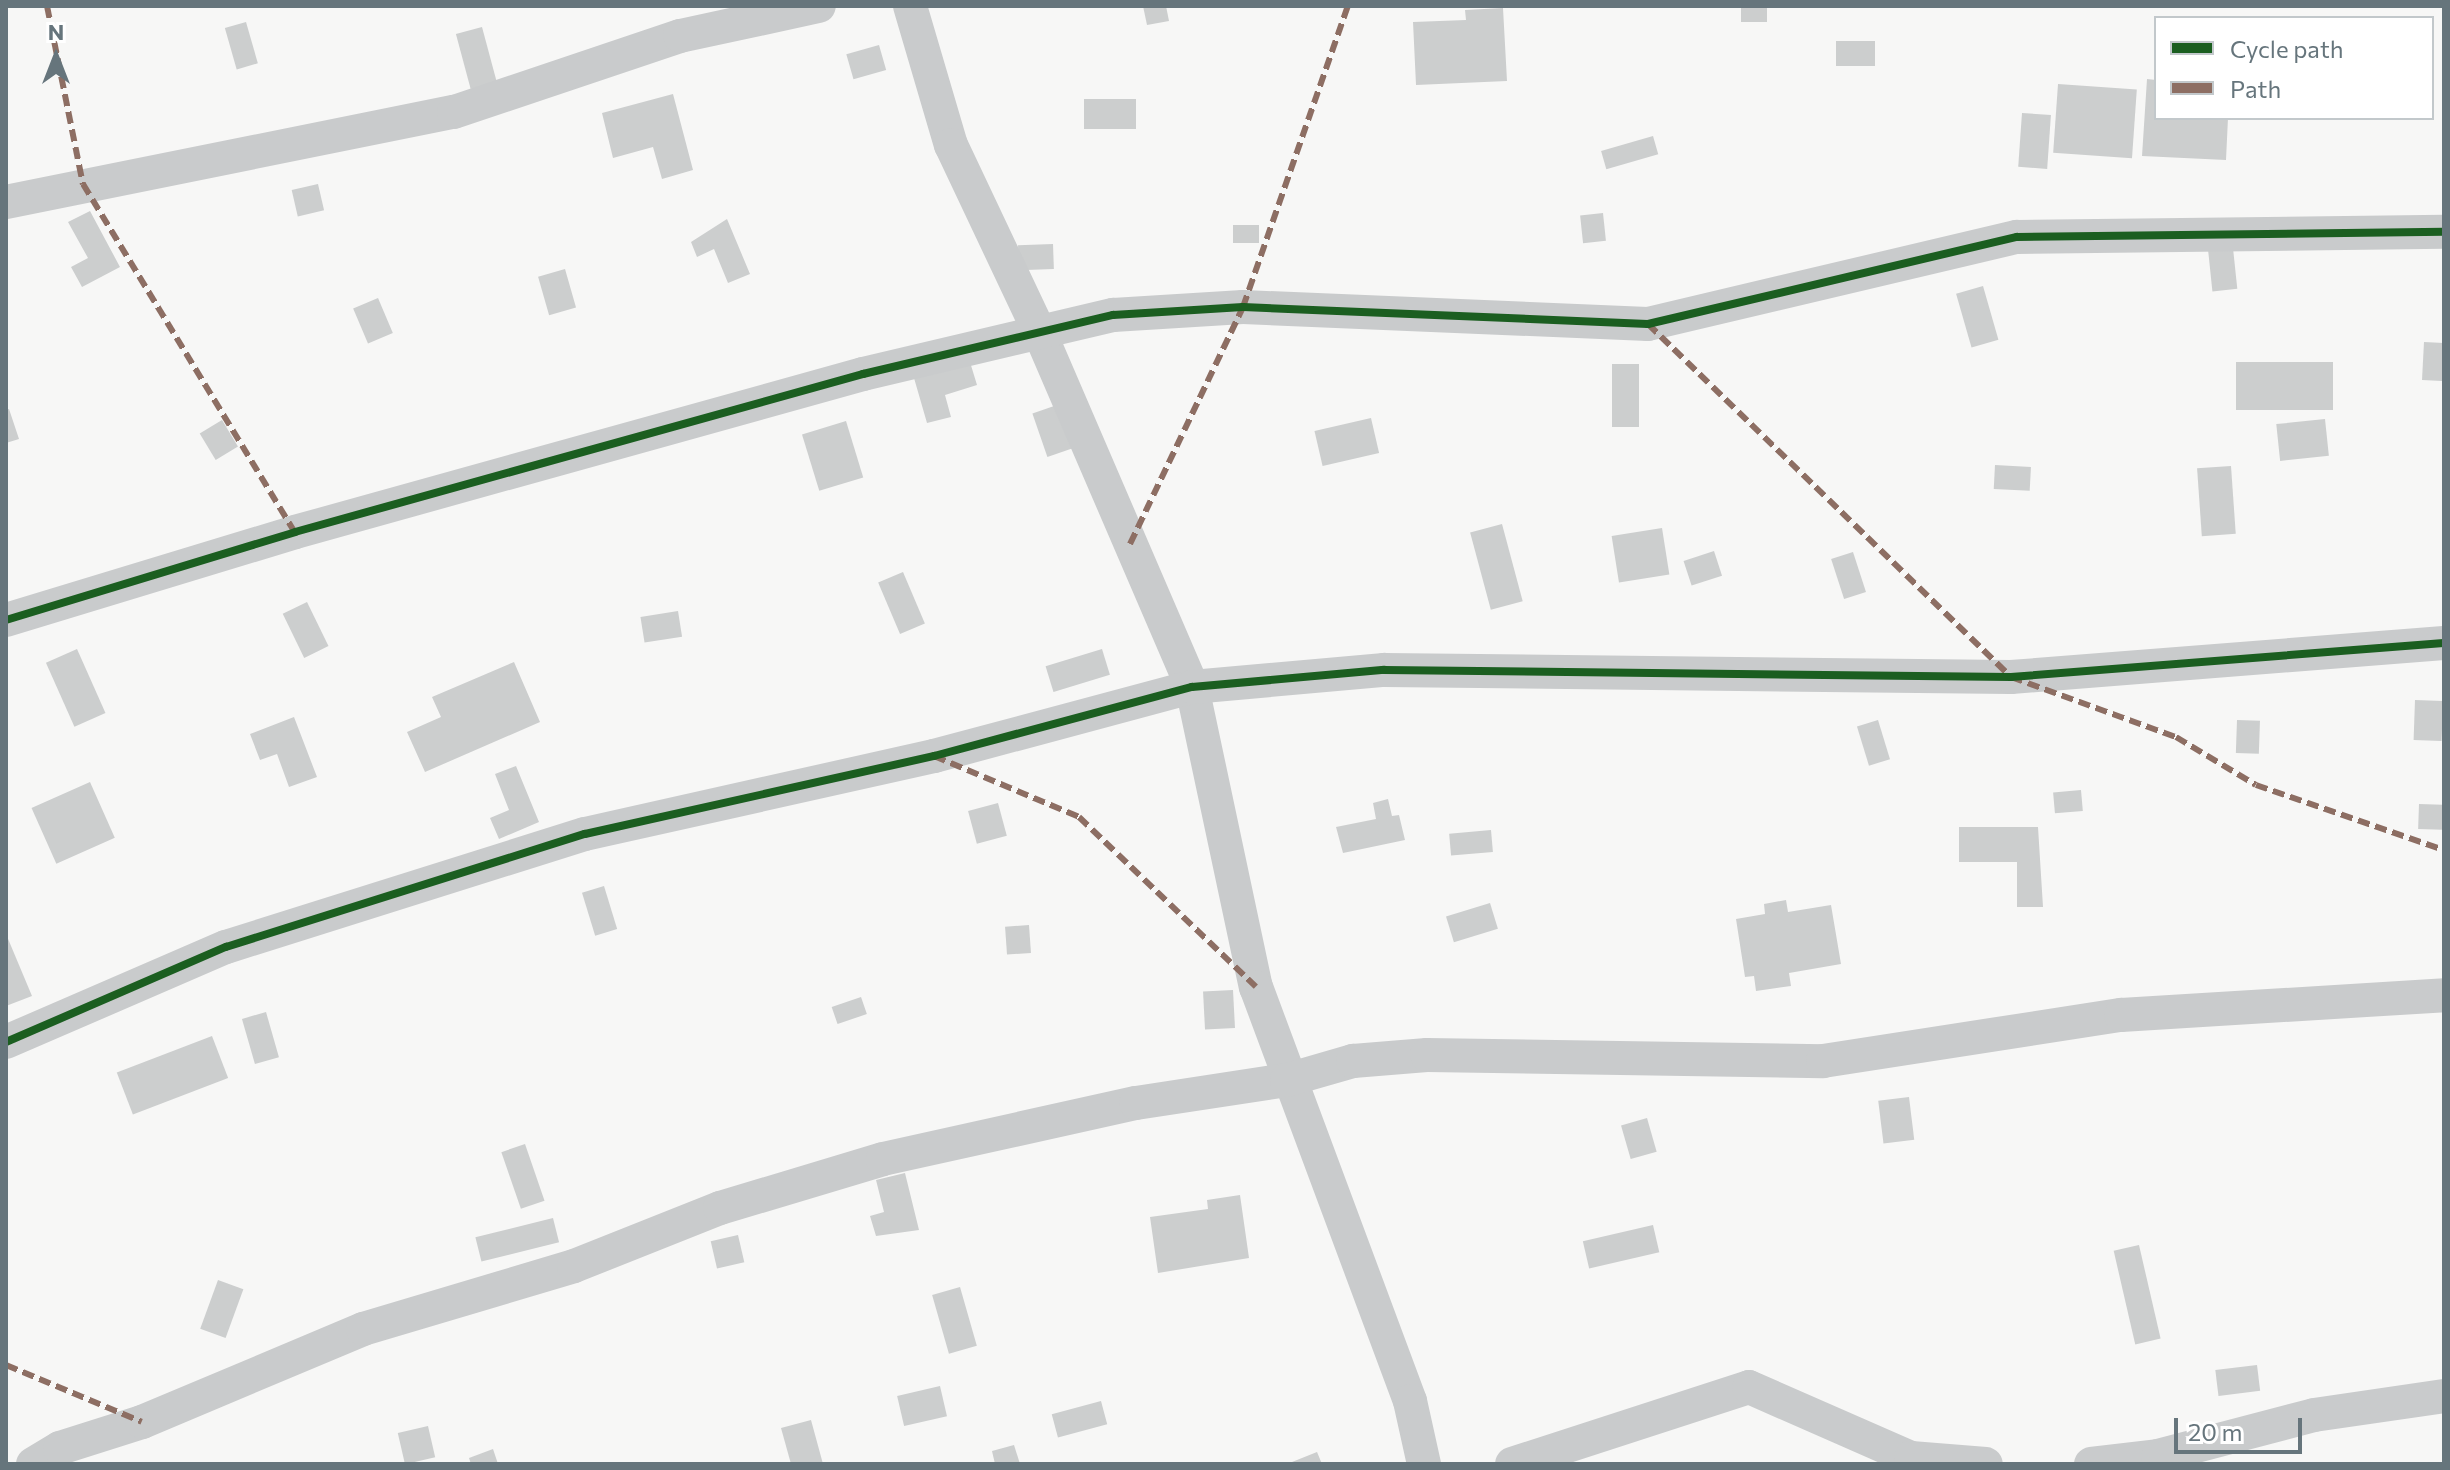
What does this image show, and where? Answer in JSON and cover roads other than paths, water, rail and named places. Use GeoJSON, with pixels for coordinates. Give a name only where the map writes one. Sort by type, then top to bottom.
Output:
{"type":"FeatureCollection","features":[{"type":"Feature","properties":{"kind":"street"},"geometry":{"type":"LineString","coordinates":[[6,202],[454,112],[680,36],[819,6]]}},
{"type":"Feature","properties":{"kind":"street"},"geometry":{"type":"LineString","coordinates":[[910,6],[951,145],[1039,331],[1192,687],[1256,987],[1287,1080],[1410,1401],[1424,1464]]}},
{"type":"Feature","properties":{"kind":"street"},"geometry":{"type":"LineString","coordinates":[[6,620],[295,532],[863,374],[1113,315],[1243,307],[1648,324],[2017,237],[2444,232]]}},
{"type":"Feature","properties":{"kind":"street"},"geometry":{"type":"LineString","coordinates":[[6,1042],[226,947],[585,834],[934,756],[1192,687],[1384,670],[2011,677],[2444,643]]}},
{"type":"Feature","properties":{"kind":"street"},"geometry":{"type":"LineString","coordinates":[[33,1464],[60,1448],[142,1422],[363,1329],[574,1266],[720,1208],[883,1159],[1044,1121],[1287,1080],[1353,1061],[1427,1055],[1823,1061],[2121,1015],[2444,995]]}},
{"type":"Feature","properties":{"kind":"street"},"geometry":{"type":"LineString","coordinates":[[1512,1464],[1749,1387],[1911,1458],[1986,1464]]}},
{"type":"Feature","properties":{"kind":"street"},"geometry":{"type":"LineString","coordinates":[[2091,1464],[2158,1456],[2314,1415],[2444,1396]]}}]}
